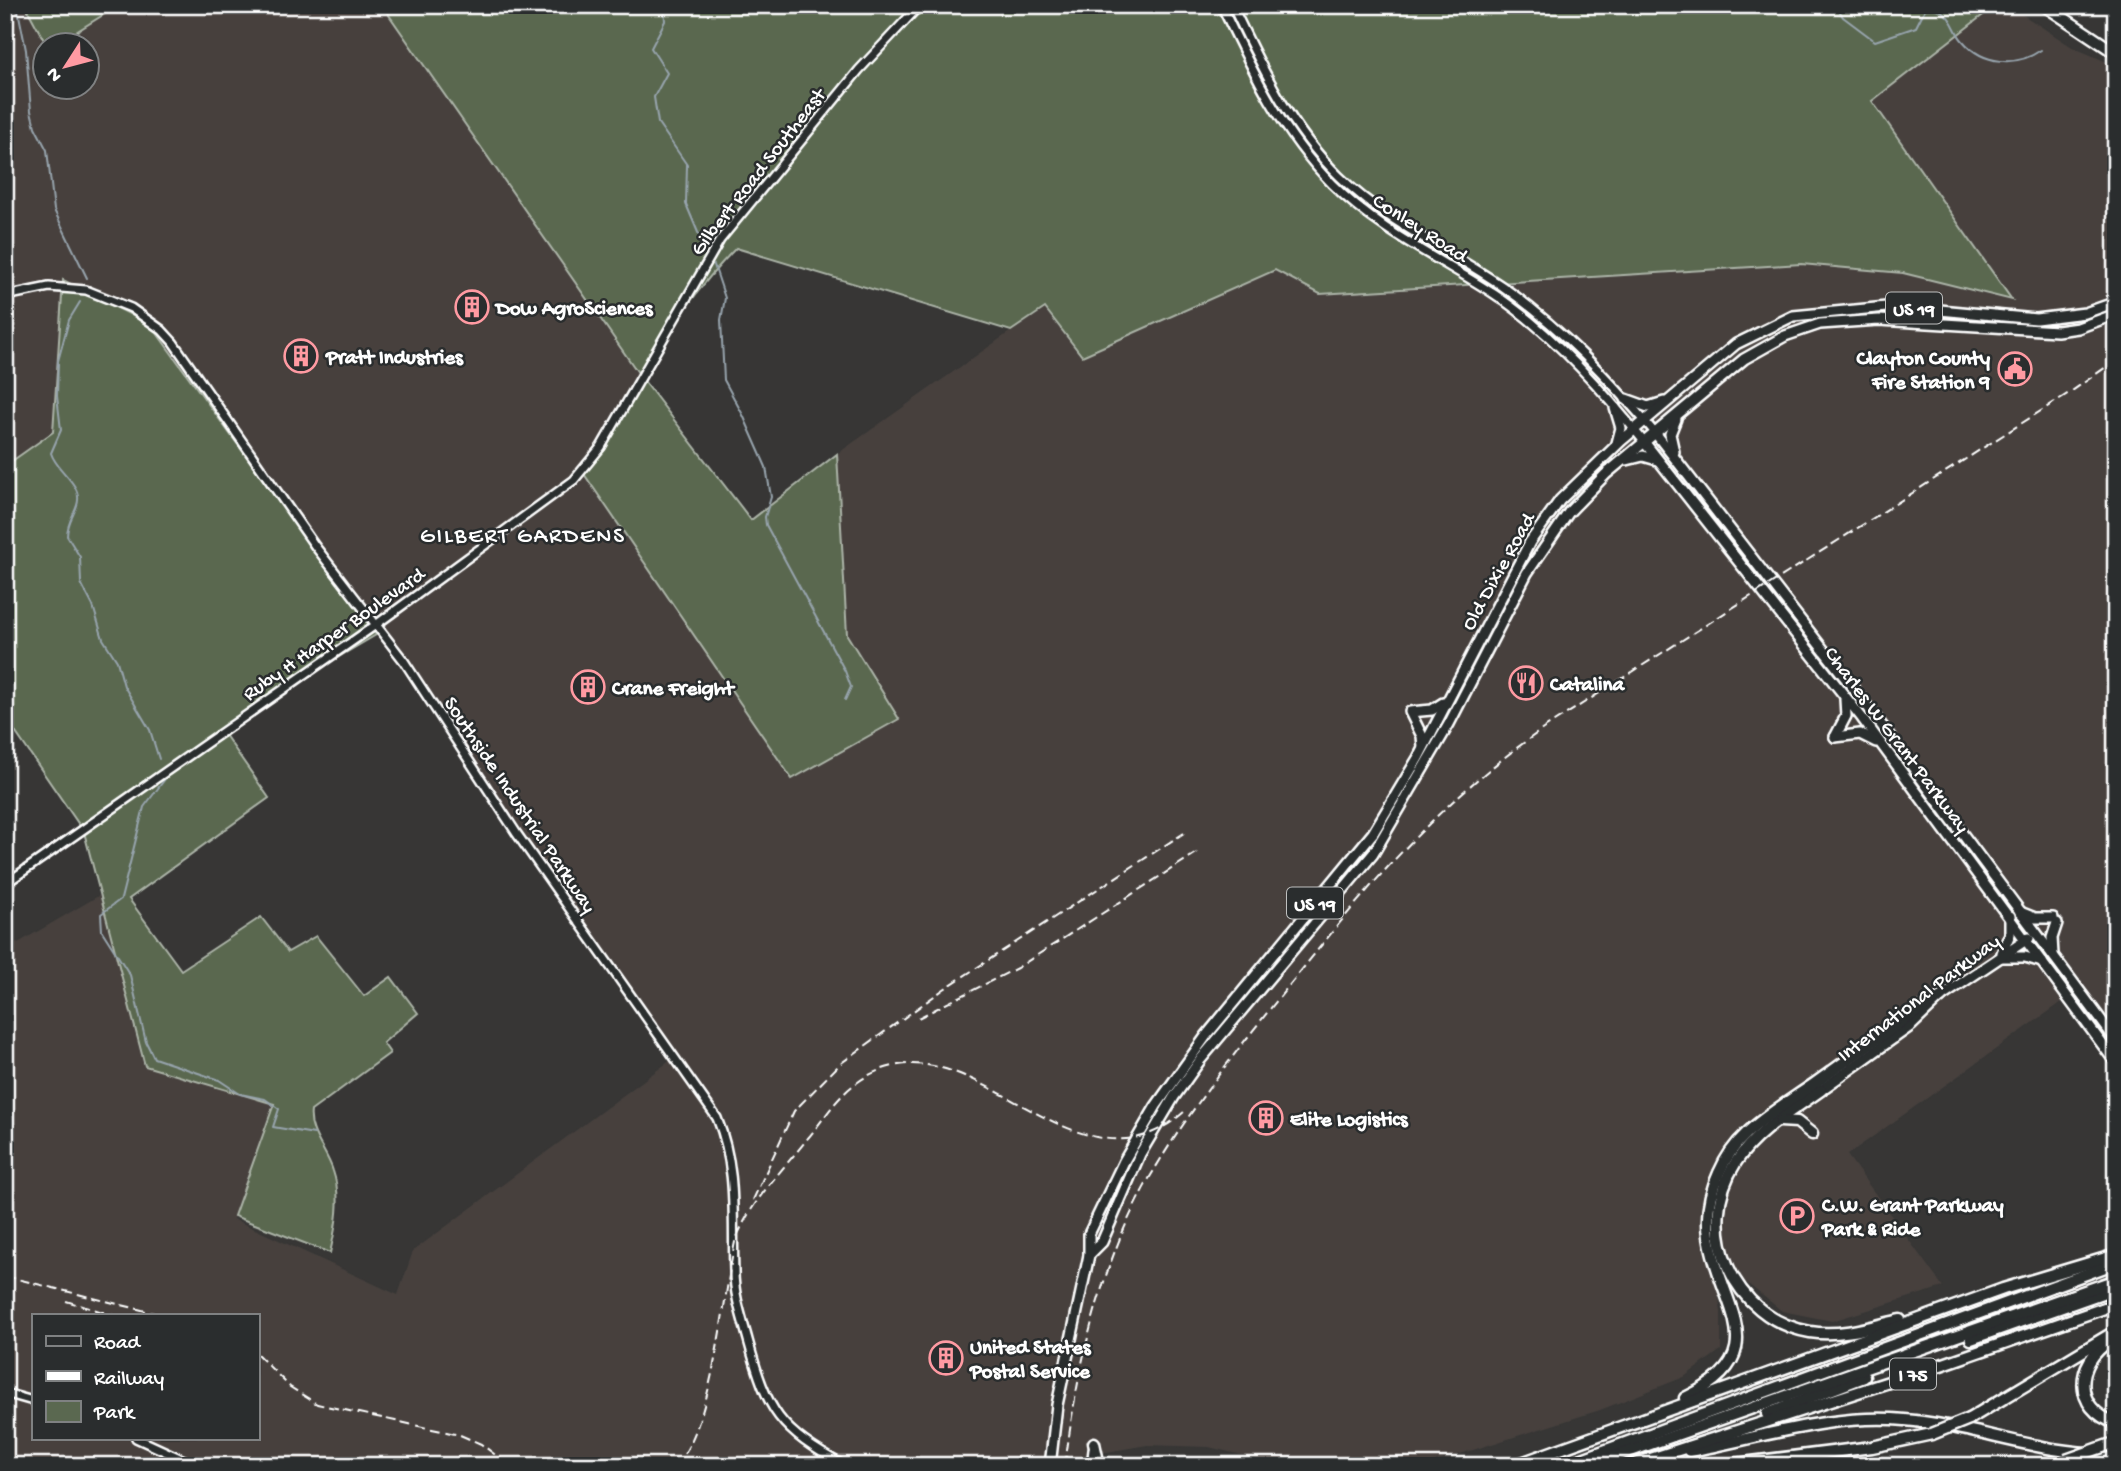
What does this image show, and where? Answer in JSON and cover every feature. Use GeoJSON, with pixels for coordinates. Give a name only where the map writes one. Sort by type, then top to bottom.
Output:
{"type":"FeatureCollection","features":[{"type":"Feature","properties":{"kind":"highway"},"geometry":{"type":"LineString","coordinates":[[2044,5],[2116,52]]}},
{"type":"Feature","properties":{"kind":"highway"},"geometry":{"type":"LineString","coordinates":[[1634,1423],[1712,1384],[1725,1371],[1734,1356],[1737,1338],[1735,1321],[1711,1245],[1708,1224],[1713,1190],[1733,1149],[1756,1125],[1907,1017],[1941,997]]}},
{"type":"Feature","properties":{"kind":"highway"},"geometry":{"type":"LineString","coordinates":[[1821,1090],[1777,1122],[1742,1154],[1726,1181],[1718,1208],[1722,1253],[1732,1277],[1746,1297],[1765,1313],[1786,1325],[1819,1334],[1848,1332],[1942,1311]]}},
{"type":"Feature","properties":{"kind":"highway"},"geometry":{"type":"LineString","coordinates":[[1777,1122],[1797,1122],[1812,1134]]}},
{"type":"Feature","properties":{"kind":"highway"},"geometry":{"type":"LineString","coordinates":[[1513,1466],[2034,1278],[2116,1255]]}},
{"type":"Feature","properties":{"kind":"highway","name":"I 75"},"geometry":{"type":"LineString","coordinates":[[1563,1466],[2116,1264]]}},
{"type":"Feature","properties":{"kind":"highway"},"geometry":{"type":"LineString","coordinates":[[1709,1439],[1813,1395],[2116,1280]]}},
{"type":"Feature","properties":{"kind":"highway"},"geometry":{"type":"LineString","coordinates":[[1588,1466],[2116,1288]]}},
{"type":"Feature","properties":{"kind":"highway","name":"I 75"},"geometry":{"type":"LineString","coordinates":[[1629,1466],[1929,1369],[2116,1304]]}},
{"type":"Feature","properties":{"kind":"highway"},"geometry":{"type":"LineString","coordinates":[[1719,1466],[1872,1447],[1932,1434],[1969,1419],[2116,1331]]}},
{"type":"Feature","properties":{"kind":"highway"},"geometry":{"type":"LineString","coordinates":[[2116,1338],[2091,1356],[2083,1381],[2085,1396],[2094,1410],[2116,1423]]}},
{"type":"Feature","properties":{"kind":"highway"},"geometry":{"type":"LineString","coordinates":[[1654,1457],[1815,1424],[1877,1419],[1923,1422],[2071,1452],[2114,1446]]}},
{"type":"Feature","properties":{"kind":"highway"},"geometry":{"type":"LineString","coordinates":[[1094,1443],[1099,1466]]}},
{"type":"Feature","properties":{"kind":"highway"},"geometry":{"type":"LineString","coordinates":[[2038,1466],[2114,1446]]}},
{"type":"Feature","properties":{"kind":"highway"},"geometry":{"type":"LineString","coordinates":[[1759,1466],[1887,1466]]}},
{"type":"Feature","properties":{"kind":"main road","name":"Old Dixie Road"},"geometry":{"type":"LineString","coordinates":[[1089,1255],[1089,1234],[1124,1161],[1181,1068],[1373,833],[1423,748],[1530,542],[1560,500],[1616,446],[1736,344],[1793,316],[1897,306],[2036,319],[2085,313],[2116,302]]}},
{"type":"Feature","properties":{"kind":"main road","name":"Old Dixie Road"},"geometry":{"type":"LineString","coordinates":[[1089,1255],[1102,1242],[1140,1154],[1188,1077],[1373,854],[1449,724],[1541,550],[1569,512],[1622,461],[1725,373],[1761,348],[1820,324],[1879,320],[2065,330],[2116,314]]}},
{"type":"Feature","properties":{"kind":"main road"},"geometry":{"type":"LineString","coordinates":[[1626,399],[1648,407],[1669,400]]}},
{"type":"Feature","properties":{"kind":"main road"},"geometry":{"type":"LineString","coordinates":[[1615,408],[1621,428],[1616,446]]}},
{"type":"Feature","properties":{"kind":"main road"},"geometry":{"type":"LineString","coordinates":[[1675,457],[1670,434],[1678,415]]}},
{"type":"Feature","properties":{"kind":"main road","name":"Charles W Grant Parkway"},"geometry":{"type":"LineString","coordinates":[[1656,433],[1871,711],[2014,914],[2026,940],[2116,1063]]}},
{"type":"Feature","properties":{"kind":"main road","name":"Charles W Grant Parkway"},"geometry":{"type":"LineString","coordinates":[[1644,443],[2014,914],[2036,934],[2116,1040]]}},
{"type":"Feature","properties":{"kind":"main road"},"geometry":{"type":"LineString","coordinates":[[1622,461],[1643,456],[1658,461]]}},
{"type":"Feature","properties":{"kind":"main road"},"geometry":{"type":"LineString","coordinates":[[1845,697],[1846,716],[1835,737],[1860,734],[1884,748]]}},
{"type":"Feature","properties":{"kind":"main road"},"geometry":{"type":"LineString","coordinates":[[1423,748],[1422,736],[1410,712],[1435,709],[1447,700]]}},
{"type":"Feature","properties":{"kind":"main road"},"geometry":{"type":"LineString","coordinates":[[2043,963],[2018,956],[1999,957],[2010,934],[2014,914],[2055,920],[2052,938],[2054,957]]}},
{"type":"Feature","properties":{"kind":"main road","name":"International Parkway"},"geometry":{"type":"LineString","coordinates":[[1821,1090],[1912,1025],[1941,997],[2036,934]]}},
{"type":"Feature","properties":{"kind":"main road","name":"US 19"},"geometry":{"type":"LineString","coordinates":[[1050,1466],[1057,1405],[1089,1255]]}},
{"type":"Feature","properties":{"kind":"street","name":"Gilbert Road Southeast"},"geometry":{"type":"LineString","coordinates":[[644,374],[720,240],[859,70],[920,5]]}},
{"type":"Feature","properties":{"kind":"street","name":"Conley Road"},"geometry":{"type":"LineString","coordinates":[[1221,5],[1274,111],[1308,158],[1332,184],[1380,225],[1511,306],[1615,408],[1644,443]]}},
{"type":"Feature","properties":{"kind":"street","name":"Conley Road"},"geometry":{"type":"LineString","coordinates":[[1232,5],[1295,124],[1341,177],[1399,224],[1519,298],[1572,343],[1656,433]]}},
{"type":"Feature","properties":{"kind":"street","name":"Southside Industrial Parkway"},"geometry":{"type":"LineString","coordinates":[[5,296],[49,287],[86,290],[125,304],[162,330],[315,546],[377,624],[517,834],[717,1118],[732,1167],[734,1275],[761,1386],[774,1411],[788,1429],[845,1466]]}},
{"type":"Feature","properties":{"kind":"street","name":"Ruby H Harper Boulevard"},"geometry":{"type":"LineString","coordinates":[[5,884],[377,624],[575,480],[601,447],[644,374]]}},
{"type":"Feature","properties":{"kind":"street"},"geometry":{"type":"LineString","coordinates":[[5,1394],[32,1401]]}},
{"type":"Feature","properties":{"kind":"street"},"geometry":{"type":"LineString","coordinates":[[140,1440],[197,1466]]}},
{"type":"Feature","properties":{"kind":"street"},"geometry":{"type":"LineString","coordinates":[[1091,1466],[1094,1443]]}},
{"type":"Feature","properties":{"kind":"shaded area"},"geometry":{"type":"Polygon","coordinates":[[[5,5],[25,5],[40,32],[32,32],[32,102],[102,102],[102,32],[76,32],[119,5],[382,5],[641,377],[898,719],[846,635],[837,454],[1045,307],[1082,356],[1276,270],[1320,294],[1801,264],[1903,273],[2011,299],[1871,100],[1996,5],[2017,11],[2072,47],[2116,66],[2116,1058],[2072,995],[1847,1155],[1943,1287],[1832,1321],[1782,1311],[1738,1276],[1710,1238],[1721,1312],[1721,1350],[1684,1377],[1600,1410],[1422,1466],[1286,1466],[1209,1447],[1147,1445],[1072,1458],[1071,1466],[5,1466],[5,938],[18,943],[100,895],[145,1065],[274,1105],[233,1219],[398,1295],[413,1251],[675,1057],[570,912],[463,745],[376,635],[151,325],[63,280],[53,432],[5,466],[5,5]]]}},
{"type":"Feature","properties":{"kind":"green space"},"geometry":{"type":"Polygon","coordinates":[[[25,5],[119,5],[76,32],[39,32],[25,5]]]}},
{"type":"Feature","properties":{"kind":"green space"},"geometry":{"type":"Polygon","coordinates":[[[382,5],[1996,5],[1872,101],[2012,300],[1903,273],[1801,264],[1320,294],[1275,270],[1082,356],[1045,308],[1011,331],[736,248],[696,294],[641,377],[382,5]]]}},
{"type":"Feature","properties":{"kind":"green space"},"geometry":{"type":"Polygon","coordinates":[[[63,280],[151,325],[376,635],[281,691],[223,732],[269,798],[129,899],[181,970],[261,917],[288,952],[316,936],[364,996],[391,977],[418,1013],[383,1043],[390,1053],[311,1111],[312,1126],[336,1181],[338,1202],[330,1253],[234,1216],[274,1104],[145,1066],[84,832],[5,717],[5,466],[53,432],[63,280]]]}},
{"type":"Feature","properties":{"kind":"green space"},"geometry":{"type":"Polygon","coordinates":[[[641,377],[751,520],[837,454],[847,635],[899,719],[792,779],[582,471],[641,377]]]}},
{"type":"Feature","properties":{"kind":"waterway"},"geometry":{"type":"LineString","coordinates":[[17,5],[26,50],[31,111],[35,127],[47,150],[54,210],[87,278]]}},
{"type":"Feature","properties":{"kind":"waterway"},"geometry":{"type":"LineString","coordinates":[[664,5],[665,21],[651,48],[667,73],[654,97],[658,123],[687,165],[686,204],[702,242]]}},
{"type":"Feature","properties":{"kind":"waterway"},"geometry":{"type":"LineString","coordinates":[[1836,5],[1843,17],[1875,41],[1916,27],[1925,9],[1933,8],[1948,17],[1960,38],[1971,49],[1990,59],[2011,61],[2041,50]]}},
{"type":"Feature","properties":{"kind":"waterway"},"geometry":{"type":"LineString","coordinates":[[714,265],[725,298],[721,320],[724,380],[766,467],[771,497],[765,517],[766,525],[845,671],[851,687],[845,700]]}},
{"type":"Feature","properties":{"kind":"waterway"},"geometry":{"type":"LineString","coordinates":[[80,302],[69,320],[58,361],[57,396],[61,430],[51,453],[78,494],[78,504],[67,536],[80,557],[81,583],[93,606],[103,639],[117,661],[124,686],[150,730],[159,759]]}},
{"type":"Feature","properties":{"kind":"waterway"},"geometry":{"type":"LineString","coordinates":[[165,779],[144,807],[121,899],[101,914],[102,931],[130,975],[146,1042],[154,1058],[219,1080],[240,1094],[265,1099],[279,1109],[273,1127],[314,1134]]}},
{"type":"Feature","properties":{"kind":"railway"},"geometry":{"type":"LineString","coordinates":[[1065,1466],[1076,1392],[1093,1317],[1117,1245],[1150,1177],[1185,1122],[1243,1044],[1331,933],[1414,839],[1474,782],[1543,729],[2069,393],[2116,360]]}},
{"type":"Feature","properties":{"kind":"railway"},"geometry":{"type":"LineString","coordinates":[[753,1200],[794,1111],[840,1064],[944,989],[1184,833]]}},
{"type":"Feature","properties":{"kind":"railway"},"geometry":{"type":"LineString","coordinates":[[918,1018],[1017,968],[1198,852]]}},
{"type":"Feature","properties":{"kind":"railway"},"geometry":{"type":"LineString","coordinates":[[675,1466],[688,1447],[708,1393],[735,1242],[741,1228],[767,1188],[837,1101],[858,1082],[899,1065],[941,1068],[982,1084],[1063,1126],[1104,1138],[1146,1135],[1187,1109]]}},
{"type":"Feature","properties":{"kind":"railway"},"geometry":{"type":"LineString","coordinates":[[5,1276],[158,1314]]}},
{"type":"Feature","properties":{"kind":"railway"},"geometry":{"type":"LineString","coordinates":[[66,1301],[110,1314]]}},
{"type":"Feature","properties":{"kind":"railway"},"geometry":{"type":"LineString","coordinates":[[259,1356],[290,1387],[317,1404],[460,1435],[481,1444],[510,1466]]}},
{"type":"Feature","properties":{"kind":"place","name":"Dow AgroSciences"},"geometry":{"type":"Point","coordinates":[472,307]}},
{"type":"Feature","properties":{"kind":"place","name":"Pratt Industries"},"geometry":{"type":"Point","coordinates":[301,356]}},
{"type":"Feature","properties":{"kind":"place","name":"Clayton County Fire Station 9"},"geometry":{"type":"Point","coordinates":[2015,369]}},
{"type":"Feature","properties":{"kind":"place","name":"Catalina"},"geometry":{"type":"Point","coordinates":[1526,683]}},
{"type":"Feature","properties":{"kind":"place","name":"Crane Freight"},"geometry":{"type":"Point","coordinates":[588,687]}},
{"type":"Feature","properties":{"kind":"place","name":"Elite Logistics"},"geometry":{"type":"Point","coordinates":[1266,1118]}},
{"type":"Feature","properties":{"kind":"place","name":"C.W. Grant Parkway Park & Ride"},"geometry":{"type":"Point","coordinates":[1797,1216]}},
{"type":"Feature","properties":{"kind":"place","name":"United States Postal Service"},"geometry":{"type":"Point","coordinates":[946,1358]}},
{"type":"Feature","properties":{"kind":"district","name":"GILBERT GARDENS"},"geometry":{"type":"Point","coordinates":[523,534]}}]}
